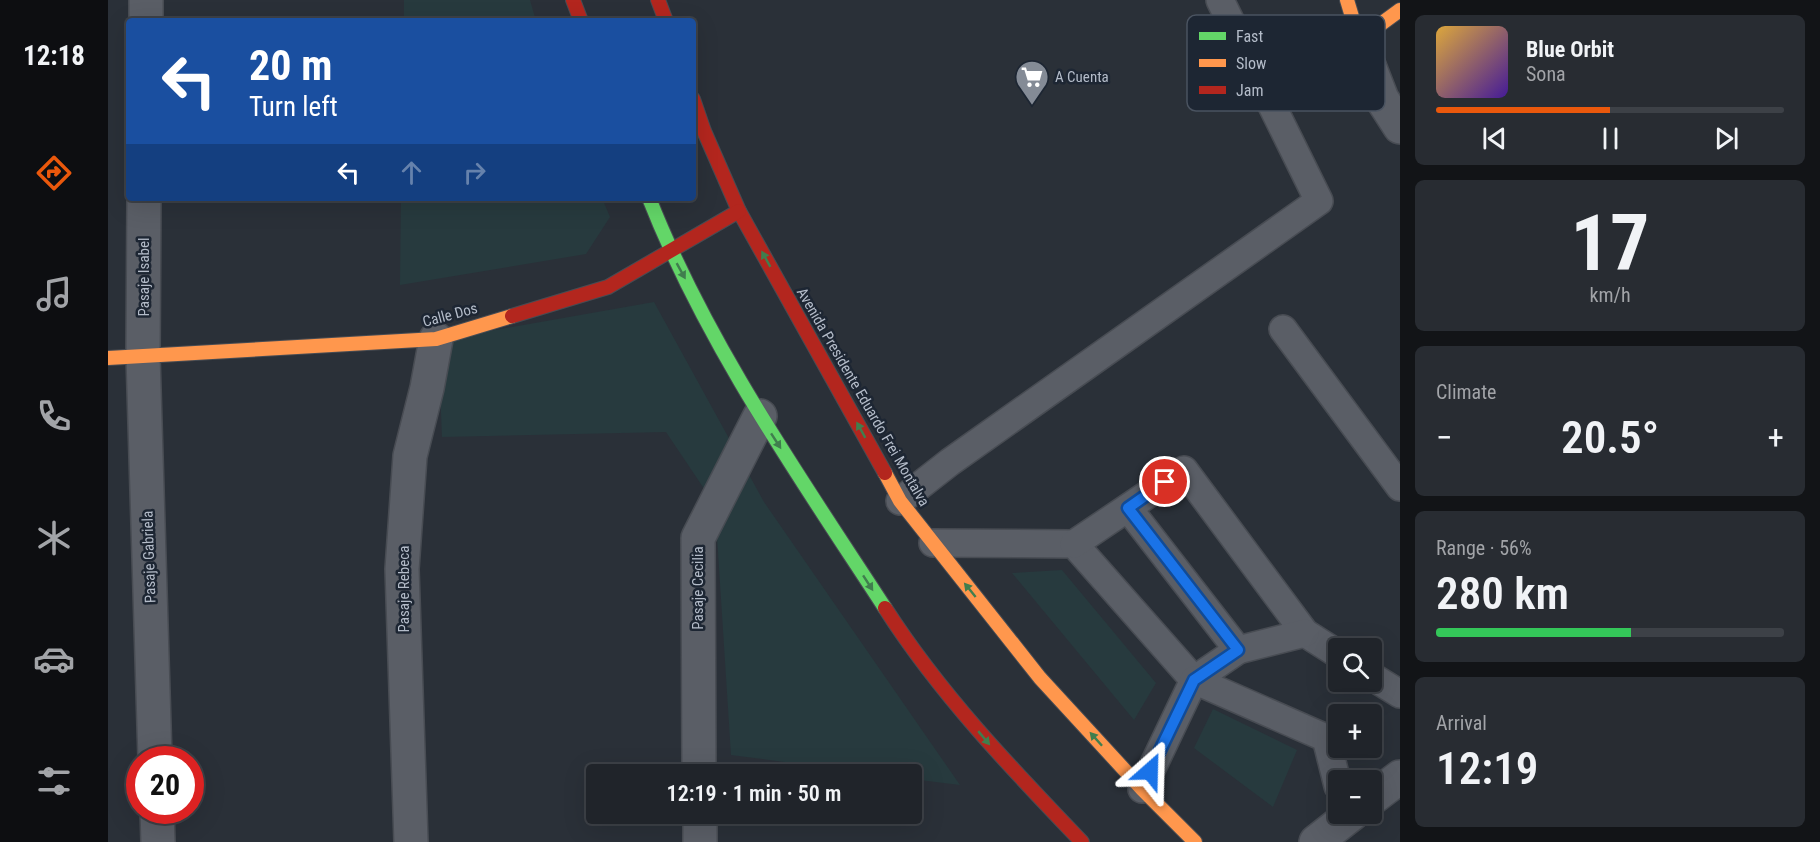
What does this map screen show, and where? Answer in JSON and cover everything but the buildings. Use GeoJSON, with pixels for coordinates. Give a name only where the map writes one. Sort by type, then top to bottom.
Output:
{"type":"FeatureCollection","features":[{"type":"Feature","properties":{"kind":"main road"},"geometry":{"type":"LineString","coordinates":[[573,0],[579,18]]}},
{"type":"Feature","properties":{"kind":"main road"},"geometry":{"type":"LineString","coordinates":[[658,0],[665,18]]}},
{"type":"Feature","properties":{"kind":"main road"},"geometry":{"type":"LineString","coordinates":[[1347,0],[1352,15]]}},
{"type":"Feature","properties":{"kind":"main road"},"geometry":{"type":"LineString","coordinates":[[1385,21],[1400,10]]}},
{"type":"Feature","properties":{"kind":"main road","name":"Avenida Presidente Eduardo Frei Montalva"},"geometry":{"type":"LineString","coordinates":[[696,108],[739,211],[900,501],[1040,678],[1142,789],[1195,842]]}},
{"type":"Feature","properties":{"kind":"main road"},"geometry":{"type":"LineString","coordinates":[[650,201],[670,251],[760,416],[913,652],[1000,757],[1082,842]]}},
{"type":"Feature","properties":{"kind":"main road","name":"Calle Dos"},"geometry":{"type":"LineString","coordinates":[[108,358],[435,339],[608,287],[739,211]]}},
{"type":"Feature","properties":{"kind":"street"},"geometry":{"type":"LineString","coordinates":[[146,0],[146,18]]}},
{"type":"Feature","properties":{"kind":"street"},"geometry":{"type":"LineString","coordinates":[[1385,104],[1400,127]]}},
{"type":"Feature","properties":{"kind":"street","name":"Pasaje Isabel"},"geometry":{"type":"LineString","coordinates":[[143,356],[144,201]]}},
{"type":"Feature","properties":{"kind":"street","name":"Pasaje Rebeca"},"geometry":{"type":"LineString","coordinates":[[411,842],[402,569],[410,456],[427,388],[435,339]]}},
{"type":"Feature","properties":{"kind":"street","name":"Pasaje Gabriela"},"geometry":{"type":"LineString","coordinates":[[143,356],[155,746]]}},
{"type":"Feature","properties":{"kind":"street","name":"Pasaje Cecilia"},"geometry":{"type":"LineString","coordinates":[[699,764],[698,538],[760,416]]}},
{"type":"Feature","properties":{"kind":"street"},"geometry":{"type":"LineString","coordinates":[[1382,790],[1400,777]]}},
{"type":"Feature","properties":{"kind":"street"},"geometry":{"type":"LineString","coordinates":[[157,824],[158,842]]}},
{"type":"Feature","properties":{"kind":"street"},"geometry":{"type":"LineString","coordinates":[[700,824],[700,842]]}},
{"type":"Feature","properties":{"kind":"street"},"geometry":{"type":"LineString","coordinates":[[1316,842],[1338,824]]}},
{"type":"Feature","properties":{"kind":"lane"},"geometry":{"type":"LineString","coordinates":[[1220,0],[1227,15]]}},
{"type":"Feature","properties":{"kind":"lane"},"geometry":{"type":"LineString","coordinates":[[900,501],[950,462],[1319,201],[1275,111]]}},
{"type":"Feature","properties":{"kind":"lane"},"geometry":{"type":"LineString","coordinates":[[1283,329],[1400,486]]}},
{"type":"Feature","properties":{"kind":"lane"},"geometry":{"type":"LineString","coordinates":[[933,543],[1074,544],[1184,470],[1305,633],[1328,648]]}},
{"type":"Feature","properties":{"kind":"lane"},"geometry":{"type":"LineString","coordinates":[[1128,508],[1238,650]]}},
{"type":"Feature","properties":{"kind":"lane"},"geometry":{"type":"LineString","coordinates":[[1074,544],[1194,680],[1326,738],[1334,770]]}},
{"type":"Feature","properties":{"kind":"lane"},"geometry":{"type":"LineString","coordinates":[[1142,789],[1194,680],[1238,650],[1305,633]]}},
{"type":"Feature","properties":{"kind":"lane"},"geometry":{"type":"LineString","coordinates":[[1382,683],[1400,694]]}},
{"type":"Feature","properties":{"kind":"green space"},"geometry":{"type":"Polygon","coordinates":[[[404,0],[530,0],[535,18],[404,18],[404,0]]]}},
{"type":"Feature","properties":{"kind":"green space"},"geometry":{"type":"Polygon","coordinates":[[[401,201],[603,201],[610,217],[586,254],[400,285],[401,201]]]}},
{"type":"Feature","properties":{"kind":"green space"},"geometry":{"type":"Polygon","coordinates":[[[654,302],[764,502],[960,785],[922,780],[922,764],[799,764],[731,755],[715,505],[666,432],[442,437],[438,340],[654,302]]]}},
{"type":"Feature","properties":{"kind":"green space"},"geometry":{"type":"Polygon","coordinates":[[[1062,570],[1156,683],[1134,720],[1012,573],[1062,570]]]}},
{"type":"Feature","properties":{"kind":"green space"},"geometry":{"type":"Polygon","coordinates":[[[1213,709],[1297,750],[1273,807],[1194,748],[1213,709]]]}},
{"type":"Feature","properties":{"kind":"traffic: fast"},"geometry":{"type":"LineString","coordinates":[[650,201],[698,306],[726,358],[756,409],[885,608]]}},
{"type":"Feature","properties":{"kind":"traffic: slow"},"geometry":{"type":"LineString","coordinates":[[1347,0],[1352,15]]}},
{"type":"Feature","properties":{"kind":"traffic: slow"},"geometry":{"type":"LineString","coordinates":[[1385,21],[1400,10]]}},
{"type":"Feature","properties":{"kind":"traffic: slow"},"geometry":{"type":"LineString","coordinates":[[108,358],[436,339],[512,316]]}},
{"type":"Feature","properties":{"kind":"traffic: slow"},"geometry":{"type":"LineString","coordinates":[[885,473],[900,501],[1040,678],[1142,789],[1195,842]]}},
{"type":"Feature","properties":{"kind":"traffic: jam"},"geometry":{"type":"LineString","coordinates":[[573,0],[580,18]]}},
{"type":"Feature","properties":{"kind":"traffic: jam"},"geometry":{"type":"LineString","coordinates":[[658,0],[665,18]]}},
{"type":"Feature","properties":{"kind":"traffic: jam"},"geometry":{"type":"LineString","coordinates":[[696,108],[739,211],[885,473]]}},
{"type":"Feature","properties":{"kind":"traffic: jam"},"geometry":{"type":"LineString","coordinates":[[512,316],[608,287],[739,211]]}},
{"type":"Feature","properties":{"kind":"traffic: jam"},"geometry":{"type":"LineString","coordinates":[[885,608],[906,640],[978,730],[1082,842]]}},
{"type":"Feature","properties":{"kind":"place","name":"A Cuenta"},"geometry":{"type":"Point","coordinates":[1032,106]}},
{"type":"Feature","properties":{"kind":"route"},"geometry":{"type":"LineString","coordinates":[[1150,771],[1194,680],[1238,650],[1128,508],[1165,482]]}}]}
